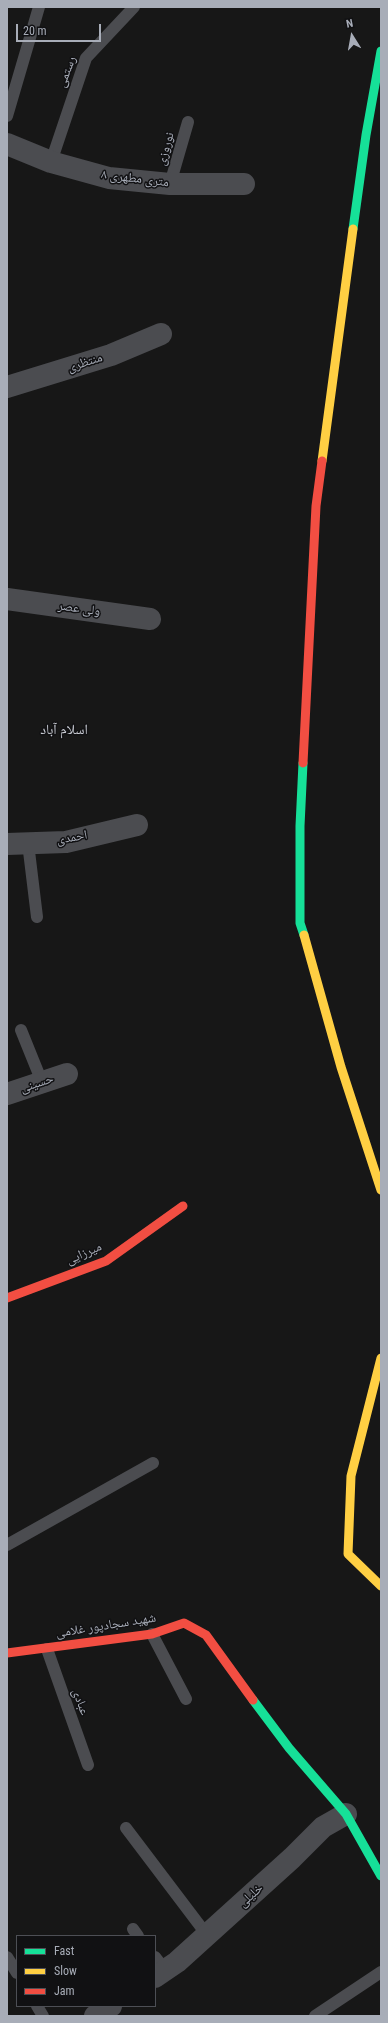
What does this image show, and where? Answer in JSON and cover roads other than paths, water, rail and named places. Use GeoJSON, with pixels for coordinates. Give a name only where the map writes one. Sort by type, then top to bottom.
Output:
{"type":"FeatureCollection","features":[{"type":"Feature","properties":{"kind":"street"},"geometry":{"type":"LineString","coordinates":[[381,51],[366,135],[316,506],[300,826],[300,923],[341,1067],[381,1190]]}},
{"type":"Feature","properties":{"kind":"street","name":"۸ متری مطهری"},"geometry":{"type":"LineString","coordinates":[[7,144],[51,162],[109,178],[170,184],[244,184]]}},
{"type":"Feature","properties":{"kind":"street","name":"منتظری"},"geometry":{"type":"LineString","coordinates":[[7,388],[111,355],[161,334]]}},
{"type":"Feature","properties":{"kind":"street","name":"ولی عصر"},"geometry":{"type":"LineString","coordinates":[[7,599],[150,619]]}},
{"type":"Feature","properties":{"kind":"street","name":"احمدی"},"geometry":{"type":"LineString","coordinates":[[17,843],[66,842],[137,824]]}},
{"type":"Feature","properties":{"kind":"street","name":"حسینی"},"geometry":{"type":"LineString","coordinates":[[7,1094],[67,1074]]}},
{"type":"Feature","properties":{"kind":"street","name":"میرزایی"},"geometry":{"type":"LineString","coordinates":[[7,1298],[106,1260],[183,1206]]}},
{"type":"Feature","properties":{"kind":"street"},"geometry":{"type":"LineString","coordinates":[[381,1358],[351,1476],[348,1554],[381,1586]]}},
{"type":"Feature","properties":{"kind":"street","name":"شهید سجادپور غلامی"},"geometry":{"type":"LineString","coordinates":[[7,1653],[47,1649],[102,1639],[152,1634],[184,1623],[206,1635],[289,1748],[346,1814]]}},
{"type":"Feature","properties":{"kind":"street"},"geometry":{"type":"LineString","coordinates":[[346,1814],[381,1876]]}},
{"type":"Feature","properties":{"kind":"street","name":"خلیلی"},"geometry":{"type":"LineString","coordinates":[[158,1968],[177,1962],[287,1864],[323,1828],[346,1814]]}},
{"type":"Feature","properties":{"kind":"street"},"geometry":{"type":"LineString","coordinates":[[95,2016],[109,2007]]}},
{"type":"Feature","properties":{"kind":"lane"},"geometry":{"type":"LineString","coordinates":[[7,116],[39,7]]}},
{"type":"Feature","properties":{"kind":"lane","name":"رستمی"},"geometry":{"type":"LineString","coordinates":[[51,162],[86,58],[134,7]]}},
{"type":"Feature","properties":{"kind":"lane","name":"نوروزی"},"geometry":{"type":"LineString","coordinates":[[170,184],[188,122]]}},
{"type":"Feature","properties":{"kind":"lane"},"geometry":{"type":"LineString","coordinates":[[17,843],[37,917]]}},
{"type":"Feature","properties":{"kind":"lane"},"geometry":{"type":"LineString","coordinates":[[21,1030],[42,1082]]}},
{"type":"Feature","properties":{"kind":"lane"},"geometry":{"type":"LineString","coordinates":[[7,1545],[153,1463]]}},
{"type":"Feature","properties":{"kind":"lane"},"geometry":{"type":"LineString","coordinates":[[152,1634],[186,1699]]}},
{"type":"Feature","properties":{"kind":"lane","name":"عبادی"},"geometry":{"type":"LineString","coordinates":[[47,1649],[88,1765]]}},
{"type":"Feature","properties":{"kind":"lane"},"geometry":{"type":"LineString","coordinates":[[126,1828],[207,1935]]}},
{"type":"Feature","properties":{"kind":"lane"},"geometry":{"type":"LineString","coordinates":[[7,1957],[16,1972]]}},
{"type":"Feature","properties":{"kind":"lane"},"geometry":{"type":"LineString","coordinates":[[315,2016],[381,1972]]}},
{"type":"Feature","properties":{"kind":"lane"},"geometry":{"type":"LineString","coordinates":[[38,2007],[43,2016]]}},
{"type":"Feature","properties":{"kind":"district","name":"اسلام آباد"},"geometry":{"type":"Point","coordinates":[64,730]}}]}
